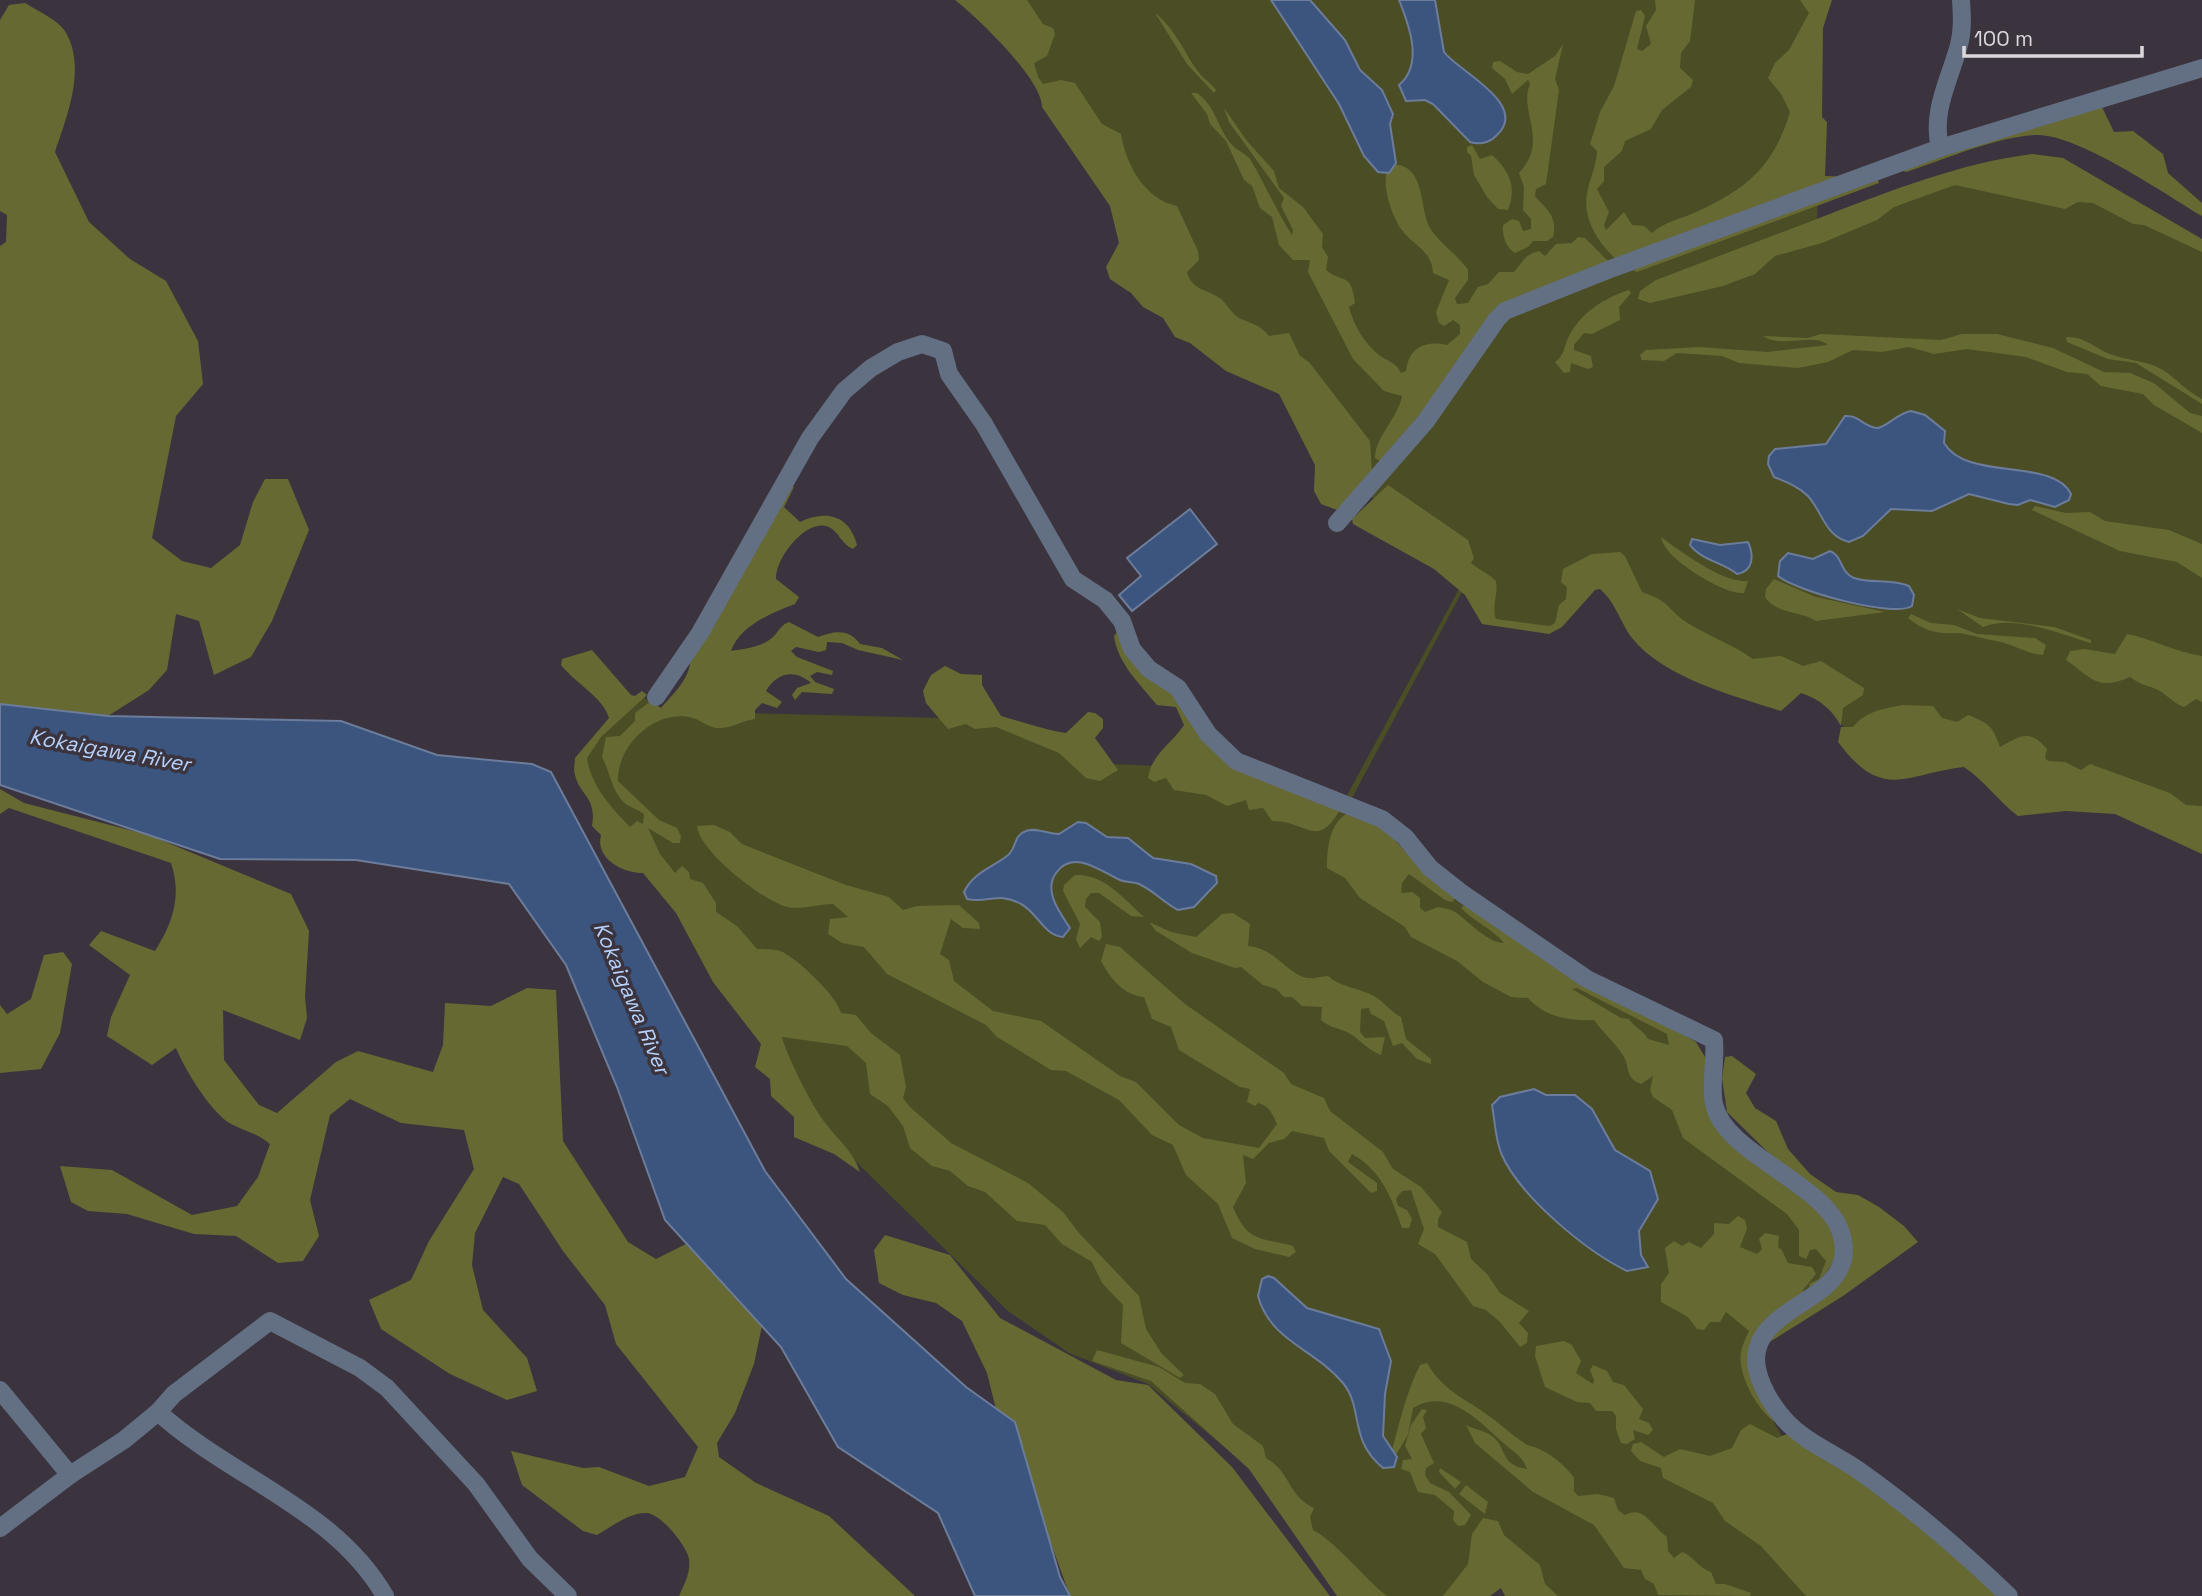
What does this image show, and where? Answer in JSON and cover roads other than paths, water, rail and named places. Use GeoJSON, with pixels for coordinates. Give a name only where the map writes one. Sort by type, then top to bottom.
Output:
{"type":"FeatureCollection","features":[{"type":"Feature","properties":{"kind":"street"},"geometry":{"type":"LineString","coordinates":[[1940,148],[1937,134],[1941,99],[1960,42],[1961,0]]}},
{"type":"Feature","properties":{"kind":"street"},"geometry":{"type":"LineString","coordinates":[[1337,523],[1426,421],[1505,311],[1613,268],[1940,148],[2202,68]]}},
{"type":"Feature","properties":{"kind":"street"},"geometry":{"type":"LineString","coordinates":[[656,697],[700,633],[810,438],[844,391],[871,368],[898,352],[922,344],[943,351],[949,374],[984,424],[1073,579],[1105,600],[1122,621],[1132,649],[1149,669],[1188,698],[1208,734],[1221,750],[1236,761],[1382,819],[1405,837],[1430,868],[1463,894],[1587,979],[1713,1040],[1714,1104],[1720,1118],[1749,1147],[1826,1209],[1843,1239],[1842,1258],[1834,1277],[1825,1287],[1779,1319],[1758,1344],[1757,1369],[1773,1404],[1798,1431],[1857,1469],[1926,1521],[2010,1596]]}},
{"type":"Feature","properties":{"kind":"street"},"geometry":{"type":"LineString","coordinates":[[0,1528],[70,1475],[124,1440],[158,1412],[174,1394],[270,1321],[296,1332],[360,1368],[387,1388],[476,1483],[530,1559],[568,1596]]}},
{"type":"Feature","properties":{"kind":"street"},"geometry":{"type":"LineString","coordinates":[[0,1390],[70,1475]]}},
{"type":"Feature","properties":{"kind":"street"},"geometry":{"type":"LineString","coordinates":[[158,1412],[235,1471],[329,1530],[348,1546],[386,1596]]}},
{"type":"Feature","properties":{"kind":"water"},"geometry":{"type":"Polygon","coordinates":[[[1271,0],[1310,0],[1345,40],[1360,70],[1382,90],[1393,114],[1390,124],[1396,163],[1389,173],[1378,172],[1364,156],[1339,104],[1271,0]]]}},
{"type":"Feature","properties":{"kind":"water"},"geometry":{"type":"Polygon","coordinates":[[[1399,0],[1435,0],[1444,52],[1489,90],[1505,113],[1504,124],[1496,136],[1484,143],[1470,142],[1433,104],[1425,100],[1406,101],[1399,85],[1407,76],[1413,55],[1410,32],[1399,0]]]}},
{"type":"Feature","properties":{"kind":"water"},"geometry":{"type":"Polygon","coordinates":[[[1911,411],[1925,415],[1945,431],[1944,443],[1955,455],[1990,467],[2047,476],[2061,483],[2071,494],[2069,500],[2055,507],[2030,500],[2018,505],[1969,494],[1932,511],[1891,509],[1863,536],[1849,542],[1829,529],[1808,496],[1774,477],[1768,464],[1769,456],[1775,449],[1826,444],[1845,416],[1880,428],[1911,411]]]}},
{"type":"Feature","properties":{"kind":"water"},"geometry":{"type":"Polygon","coordinates":[[[1190,509],[1217,544],[1132,611],[1119,595],[1141,576],[1127,558],[1190,509]]]}},
{"type":"Feature","properties":{"kind":"water"},"geometry":{"type":"Polygon","coordinates":[[[1692,539],[1720,545],[1748,542],[1752,557],[1750,566],[1737,574],[1695,550],[1690,545],[1692,539]]]}},
{"type":"Feature","properties":{"kind":"water"},"geometry":{"type":"Polygon","coordinates":[[[1830,551],[1849,576],[1909,586],[1914,595],[1912,606],[1902,609],[1866,606],[1804,589],[1778,576],[1780,561],[1788,553],[1813,559],[1830,551]]]}},
{"type":"Feature","properties":{"kind":"water","name":"Kokaigawa River"},"geometry":{"type":"Polygon","coordinates":[[[0,704],[108,716],[341,721],[437,755],[532,764],[551,772],[765,1171],[846,1279],[966,1387],[1015,1422],[1060,1577],[1070,1596],[975,1596],[938,1513],[838,1447],[781,1347],[665,1220],[617,1087],[566,965],[509,884],[356,860],[220,859],[0,785],[0,704]]]}},
{"type":"Feature","properties":{"kind":"water"},"geometry":{"type":"Polygon","coordinates":[[[1078,822],[1086,823],[1107,837],[1128,838],[1153,858],[1191,864],[1216,876],[1217,883],[1194,907],[1178,910],[1138,884],[1120,880],[1088,864],[1071,862],[1056,873],[1051,887],[1054,902],[1070,928],[1063,937],[1050,932],[1027,908],[1013,900],[967,899],[964,892],[972,880],[1010,853],[1022,833],[1034,830],[1059,834],[1078,822]]]}},
{"type":"Feature","properties":{"kind":"water"},"geometry":{"type":"Polygon","coordinates":[[[1534,1089],[1546,1095],[1575,1095],[1592,1109],[1615,1150],[1650,1171],[1658,1199],[1639,1231],[1641,1255],[1648,1267],[1627,1271],[1593,1250],[1555,1221],[1510,1170],[1499,1147],[1492,1105],[1500,1097],[1534,1089]]]}},
{"type":"Feature","properties":{"kind":"water"},"geometry":{"type":"Polygon","coordinates":[[[1268,1276],[1274,1278],[1307,1308],[1379,1329],[1391,1361],[1385,1394],[1383,1436],[1397,1457],[1394,1467],[1383,1468],[1365,1446],[1353,1403],[1343,1383],[1283,1335],[1264,1311],[1258,1296],[1262,1279],[1268,1276]]]}}]}
